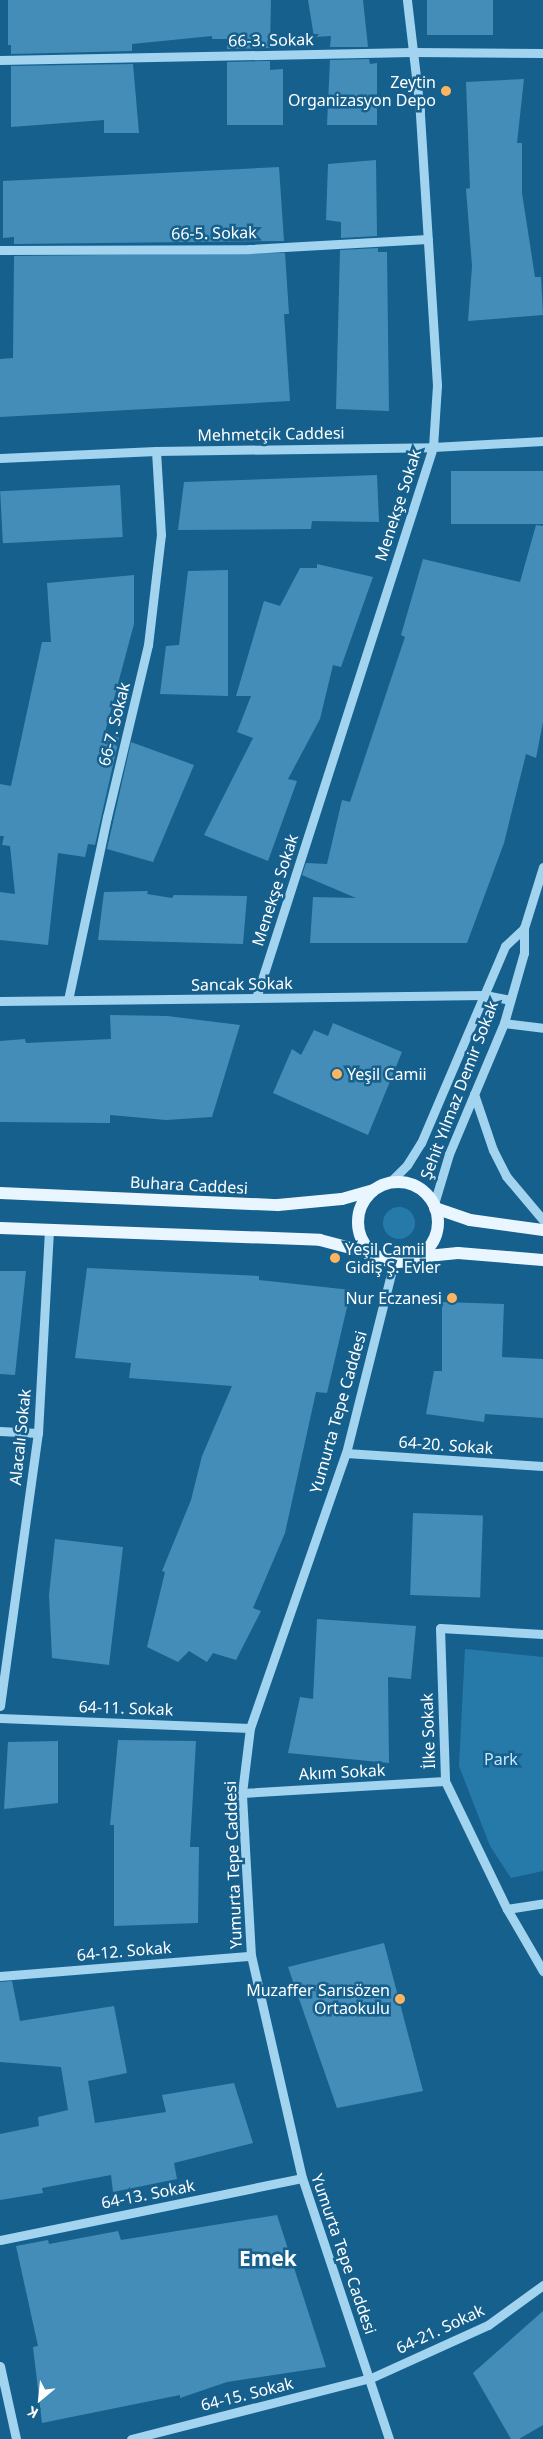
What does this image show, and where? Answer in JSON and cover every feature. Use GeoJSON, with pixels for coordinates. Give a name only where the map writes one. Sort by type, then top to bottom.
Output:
{"type":"FeatureCollection","features":[{"type":"Feature","properties":{"kind":"main road"},"geometry":{"type":"LineString","coordinates":[[373,1254],[359,1234],[358,1218],[363,1202],[374,1190],[389,1183],[404,1183],[418,1188],[434,1206],[470,1220],[543,1230]]}},
{"type":"Feature","properties":{"kind":"main road","name":"Buhara Caddesi"},"geometry":{"type":"LineString","coordinates":[[0,1193],[278,1205],[342,1199],[374,1190]]}},
{"type":"Feature","properties":{"kind":"main road"},"geometry":{"type":"LineString","coordinates":[[417,1257],[429,1248],[437,1234],[434,1206]]}},
{"type":"Feature","properties":{"kind":"main road"},"geometry":{"type":"LineString","coordinates":[[0,1228],[320,1240],[373,1254],[394,1262],[417,1257],[458,1253],[543,1260]]}},
{"type":"Feature","properties":{"kind":"street","name":"Menekşe Sokak"},"geometry":{"type":"LineString","coordinates":[[256,998],[433,447],[438,386],[420,111],[407,0]]}},
{"type":"Feature","properties":{"kind":"street","name":"66-3. Sokak"},"geometry":{"type":"LineString","coordinates":[[0,60],[412,52],[543,52]]}},
{"type":"Feature","properties":{"kind":"street","name":"66-5. Sokak"},"geometry":{"type":"LineString","coordinates":[[0,250],[249,249],[428,238]]}},
{"type":"Feature","properties":{"kind":"street","name":"Mehmetçik Caddesi"},"geometry":{"type":"LineString","coordinates":[[0,458],[156,450],[433,447],[543,441]]}},
{"type":"Feature","properties":{"kind":"street","name":"66-7. Sokak"},"geometry":{"type":"LineString","coordinates":[[68,1000],[107,818],[148,645],[161,535],[156,450]]}},
{"type":"Feature","properties":{"kind":"street","name":"Şehit Yılmaz Demir Sokak"},"geometry":{"type":"LineString","coordinates":[[434,1206],[440,1178],[504,1022],[524,953],[524,928],[543,868]]}},
{"type":"Feature","properties":{"kind":"street","name":"Şehit Yılmaz Demir Sokak"},"geometry":{"type":"LineString","coordinates":[[389,1183],[407,1165],[421,1143],[505,946],[524,928]]}},
{"type":"Feature","properties":{"kind":"street","name":"Sancak Sokak"},"geometry":{"type":"LineString","coordinates":[[0,1001],[485,995],[510,1000]]}},
{"type":"Feature","properties":{"kind":"street"},"geometry":{"type":"LineString","coordinates":[[504,1022],[543,1028]]}},
{"type":"Feature","properties":{"kind":"street"},"geometry":{"type":"LineString","coordinates":[[474,1094],[487,1135],[506,1176],[543,1220]]}},
{"type":"Feature","properties":{"kind":"street","name":"Alacalı Sokak"},"geometry":{"type":"LineString","coordinates":[[0,1706],[38,1433],[49,1229]]}},
{"type":"Feature","properties":{"kind":"street","name":"Yumurta Tepe Caddesi"},"geometry":{"type":"LineString","coordinates":[[389,2439],[371,2378],[302,2178],[251,1956],[242,1793],[250,1728],[346,1453],[394,1262]]}},
{"type":"Feature","properties":{"kind":"street"},"geometry":{"type":"LineString","coordinates":[[0,1431],[38,1433]]}},
{"type":"Feature","properties":{"kind":"street","name":"64-20. Sokak"},"geometry":{"type":"LineString","coordinates":[[346,1453],[543,1466]]}},
{"type":"Feature","properties":{"kind":"street","name":"İlke Sokak"},"geometry":{"type":"LineString","coordinates":[[543,1634],[440,1628],[445,1781],[507,1909],[543,1971]]}},
{"type":"Feature","properties":{"kind":"street","name":"64-11. Sokak"},"geometry":{"type":"LineString","coordinates":[[0,1718],[250,1728]]}},
{"type":"Feature","properties":{"kind":"street","name":"Akım Sokak"},"geometry":{"type":"LineString","coordinates":[[242,1793],[445,1781]]}},
{"type":"Feature","properties":{"kind":"street"},"geometry":{"type":"LineString","coordinates":[[507,1909],[543,1903]]}},
{"type":"Feature","properties":{"kind":"street","name":"64-12. Sokak"},"geometry":{"type":"LineString","coordinates":[[0,1976],[251,1956]]}},
{"type":"Feature","properties":{"kind":"street","name":"64-13. Sokak"},"geometry":{"type":"LineString","coordinates":[[0,2240],[302,2178]]}},
{"type":"Feature","properties":{"kind":"street","name":"64-21. Sokak"},"geometry":{"type":"LineString","coordinates":[[371,2378],[488,2325],[543,2285]]}},
{"type":"Feature","properties":{"kind":"street"},"geometry":{"type":"LineString","coordinates":[[0,2366],[16,2439]]}},
{"type":"Feature","properties":{"kind":"street","name":"64-15. Sokak"},"geometry":{"type":"LineString","coordinates":[[131,2439],[371,2378]]}},
{"type":"Feature","properties":{"kind":"green space"},"geometry":{"type":"Polygon","coordinates":[[[399,1207],[405,1208],[410,1212],[414,1217],[414,1229],[410,1234],[405,1238],[399,1239],[393,1238],[388,1234],[384,1229],[383,1223],[384,1217],[388,1212],[393,1208],[399,1207]]]}},
{"type":"Feature","properties":{"kind":"green space","name":"Park"},"geometry":{"type":"Polygon","coordinates":[[[465,1649],[543,1657],[543,1871],[511,1878],[490,1846],[459,1766],[465,1649]]]}},
{"type":"Feature","properties":{"kind":"building"},"geometry":{"type":"Polygon","coordinates":[[[8,0],[271,0],[270,48],[227,49],[227,39],[212,39],[212,36],[132,44],[132,51],[11,54],[11,45],[8,45],[8,0]]]}},
{"type":"Feature","properties":{"kind":"building"},"geometry":{"type":"Polygon","coordinates":[[[308,0],[363,0],[368,47],[330,47],[331,36],[314,37],[308,0]]]}},
{"type":"Feature","properties":{"kind":"building"},"geometry":{"type":"Polygon","coordinates":[[[427,0],[493,0],[493,35],[427,35],[427,0]]]}},
{"type":"Feature","properties":{"kind":"building"},"geometry":{"type":"Polygon","coordinates":[[[369,59],[370,64],[377,63],[377,125],[327,125],[330,60],[369,59]]]}},
{"type":"Feature","properties":{"kind":"building"},"geometry":{"type":"Polygon","coordinates":[[[270,61],[270,70],[283,69],[283,125],[227,125],[227,62],[270,61]]]}},
{"type":"Feature","properties":{"kind":"building"},"geometry":{"type":"Polygon","coordinates":[[[133,64],[139,133],[104,133],[104,120],[11,127],[11,66],[133,64]]]}},
{"type":"Feature","properties":{"kind":"building"},"geometry":{"type":"Polygon","coordinates":[[[524,79],[517,143],[522,143],[522,193],[535,277],[541,277],[543,315],[468,321],[472,266],[466,189],[470,188],[466,82],[524,79]]]}},
{"type":"Feature","properties":{"kind":"building"},"geometry":{"type":"Polygon","coordinates":[[[376,160],[377,236],[341,238],[341,222],[326,220],[328,164],[376,160]]]}},
{"type":"Feature","properties":{"kind":"building"},"geometry":{"type":"Polygon","coordinates":[[[279,167],[284,241],[14,244],[14,237],[3,238],[3,181],[279,167]]]}},
{"type":"Feature","properties":{"kind":"building"},"geometry":{"type":"Polygon","coordinates":[[[378,248],[378,252],[387,252],[389,411],[336,409],[340,250],[378,248]]]}},
{"type":"Feature","properties":{"kind":"building"},"geometry":{"type":"Polygon","coordinates":[[[285,253],[289,314],[284,314],[290,401],[0,417],[0,359],[13,358],[14,256],[285,253]]]}},
{"type":"Feature","properties":{"kind":"building"},"geometry":{"type":"Polygon","coordinates":[[[451,471],[543,471],[543,524],[451,524],[451,471]]]}},
{"type":"Feature","properties":{"kind":"building"},"geometry":{"type":"Polygon","coordinates":[[[377,475],[379,522],[312,521],[311,529],[178,530],[184,482],[377,475]]]}},
{"type":"Feature","properties":{"kind":"building"},"geometry":{"type":"Polygon","coordinates":[[[120,485],[123,537],[3,543],[0,491],[120,485]]]}},
{"type":"Feature","properties":{"kind":"building"},"geometry":{"type":"Polygon","coordinates":[[[536,525],[543,526],[543,722],[536,758],[526,754],[504,843],[467,943],[310,943],[313,897],[356,898],[302,875],[306,863],[327,864],[342,800],[350,802],[405,637],[401,635],[423,559],[520,582],[536,525]]]}},
{"type":"Feature","properties":{"kind":"building"},"geometry":{"type":"Polygon","coordinates":[[[317,564],[373,577],[341,667],[333,665],[320,719],[288,779],[297,781],[268,861],[204,835],[253,738],[237,732],[251,696],[236,696],[264,601],[280,606],[300,568],[317,568],[317,564]]]}},
{"type":"Feature","properties":{"kind":"building"},"geometry":{"type":"Polygon","coordinates":[[[228,570],[228,696],[160,694],[166,646],[179,645],[188,571],[228,570]]]}},
{"type":"Feature","properties":{"kind":"building"},"geometry":{"type":"Polygon","coordinates":[[[134,575],[134,624],[105,732],[119,738],[95,845],[88,844],[85,857],[58,853],[48,945],[0,940],[0,892],[15,894],[10,846],[2,845],[4,836],[0,836],[0,784],[11,786],[42,642],[51,642],[47,583],[134,575]]]}},
{"type":"Feature","properties":{"kind":"building"},"geometry":{"type":"Polygon","coordinates":[[[131,742],[194,765],[153,862],[107,849],[131,742]]]}},
{"type":"Feature","properties":{"kind":"building"},"geometry":{"type":"Polygon","coordinates":[[[148,891],[147,894],[172,898],[174,895],[247,896],[243,944],[98,940],[104,892],[148,891]]]}},
{"type":"Feature","properties":{"kind":"building"},"geometry":{"type":"Polygon","coordinates":[[[110,1015],[167,1016],[240,1025],[212,1117],[166,1120],[110,1115],[110,1123],[0,1122],[0,1041],[25,1039],[26,1043],[111,1039],[110,1015]]]}},
{"type":"Feature","properties":{"kind":"building","name":"Yeşil Camii"},"geometry":{"type":"Polygon","coordinates":[[[333,1023],[402,1052],[368,1135],[273,1093],[292,1049],[301,1055],[314,1030],[328,1036],[333,1023]]]}},
{"type":"Feature","properties":{"kind":"building"},"geometry":{"type":"Polygon","coordinates":[[[87,1268],[259,1276],[259,1280],[351,1290],[327,1393],[316,1392],[285,1533],[253,1608],[261,1611],[236,1660],[213,1653],[207,1662],[189,1651],[178,1662],[147,1647],[165,1572],[162,1571],[191,1500],[202,1456],[232,1386],[129,1378],[131,1363],[75,1358],[87,1268]]]}},
{"type":"Feature","properties":{"kind":"building"},"geometry":{"type":"Polygon","coordinates":[[[0,1271],[26,1271],[15,1375],[0,1374],[0,1271]]]}},
{"type":"Feature","properties":{"kind":"building"},"geometry":{"type":"Polygon","coordinates":[[[442,1302],[504,1304],[502,1357],[543,1359],[543,1418],[485,1414],[484,1422],[426,1414],[434,1371],[442,1371],[442,1302]]]}},
{"type":"Feature","properties":{"kind":"building"},"geometry":{"type":"Polygon","coordinates":[[[413,1513],[483,1515],[480,1597],[410,1595],[413,1513]]]}},
{"type":"Feature","properties":{"kind":"building"},"geometry":{"type":"Polygon","coordinates":[[[55,1539],[123,1547],[109,1665],[52,1658],[49,1595],[55,1539]]]}},
{"type":"Feature","properties":{"kind":"building"},"geometry":{"type":"Polygon","coordinates":[[[317,1619],[416,1626],[411,1679],[388,1677],[389,1763],[288,1753],[300,1697],[313,1699],[317,1619]]]}},
{"type":"Feature","properties":{"kind":"building"},"geometry":{"type":"Polygon","coordinates":[[[118,1740],[196,1741],[190,1847],[199,1847],[198,1923],[114,1926],[114,1825],[110,1825],[118,1740]]]}},
{"type":"Feature","properties":{"kind":"building"},"geometry":{"type":"Polygon","coordinates":[[[58,1741],[58,1803],[4,1809],[8,1742],[58,1741]]]}},
{"type":"Feature","properties":{"kind":"building"},"geometry":{"type":"Polygon","coordinates":[[[384,1943],[423,2091],[337,2108],[288,1967],[384,1943]]]}},
{"type":"Feature","properties":{"kind":"building"},"geometry":{"type":"Polygon","coordinates":[[[12,1981],[20,2021],[114,2006],[127,2073],[88,2081],[95,2123],[166,2112],[162,2095],[234,2083],[253,2143],[174,2163],[177,2179],[113,2192],[111,2175],[42,2188],[43,2193],[0,2200],[0,2134],[39,2126],[38,2117],[68,2110],[61,2067],[0,2062],[0,1982],[12,1981]]]}},
{"type":"Feature","properties":{"kind":"building"},"geometry":{"type":"Polygon","coordinates":[[[277,2215],[326,2367],[227,2382],[180,2398],[180,2395],[42,2423],[33,2347],[38,2346],[16,2246],[48,2240],[49,2244],[118,2231],[121,2240],[277,2215]]]}},
{"type":"Feature","properties":{"kind":"building"},"geometry":{"type":"Polygon","coordinates":[[[543,2311],[543,2425],[519,2439],[511,2439],[473,2373],[543,2311]]]}},
{"type":"Feature","properties":{"kind":"place","name":"Zeytin Organizasyon Depo"},"geometry":{"type":"Point","coordinates":[446,91]}},
{"type":"Feature","properties":{"kind":"place","name":"Yeşil Camii"},"geometry":{"type":"Point","coordinates":[337,1074]}},
{"type":"Feature","properties":{"kind":"place","name":"Yeşil Camii Gidiş Ş. Evler"},"geometry":{"type":"Point","coordinates":[335,1258]}},
{"type":"Feature","properties":{"kind":"place","name":"Nur Eczanesi"},"geometry":{"type":"Point","coordinates":[452,1298]}},
{"type":"Feature","properties":{"kind":"place","name":"Muzaffer Sarısözen Ortaokulu"},"geometry":{"type":"Point","coordinates":[400,1999]}},
{"type":"Feature","properties":{"kind":"district","name":"Emek"},"geometry":{"type":"Point","coordinates":[268,2258]}}]}
